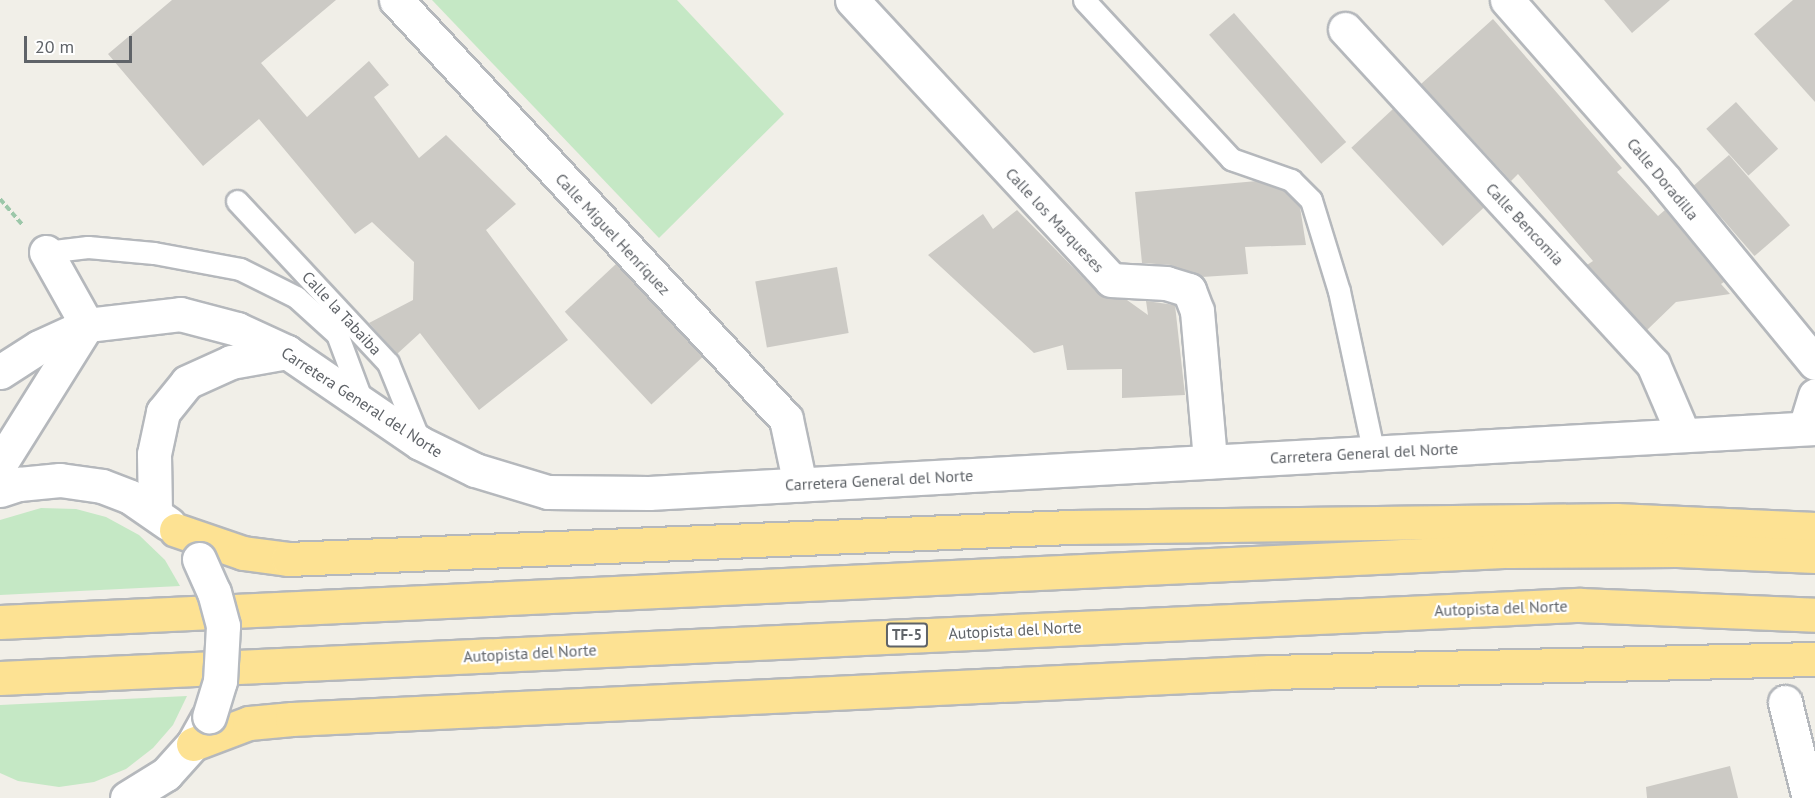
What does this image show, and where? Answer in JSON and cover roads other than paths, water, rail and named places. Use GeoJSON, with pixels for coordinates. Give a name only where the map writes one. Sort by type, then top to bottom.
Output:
{"type":"FeatureCollection","features":[{"type":"Feature","properties":{"kind":"highway"},"geometry":{"type":"LineString","coordinates":[[165,521],[243,553],[288,558],[1072,527],[1616,520],[1815,529]]}},
{"type":"Feature","properties":{"kind":"highway"},"geometry":{"type":"LineString","coordinates":[[0,622],[1508,551],[1677,550],[1815,556]]}},
{"type":"Feature","properties":{"kind":"highway","name":"Autopista del Norte"},"geometry":{"type":"LineString","coordinates":[[0,678],[1580,605],[1815,615]]}},
{"type":"Feature","properties":{"kind":"highway"},"geometry":{"type":"LineString","coordinates":[[193,744],[249,723],[292,718],[1258,673],[1815,659]]}},
{"type":"Feature","properties":{"kind":"main road","name":"Calle Miguel Henríquez"},"geometry":{"type":"LineString","coordinates":[[396,0],[786,419],[800,485]]}},
{"type":"Feature","properties":{"kind":"main road","name":"Calle los Marqueses"},"geometry":{"type":"LineString","coordinates":[[852,0],[1111,280],[1166,283],[1189,290],[1197,311],[1210,461]]}},
{"type":"Feature","properties":{"kind":"main road","name":"Calle Doradilla"},"geometry":{"type":"LineString","coordinates":[[1507,0],[1664,178],[1815,363]]}},
{"type":"Feature","properties":{"kind":"main road","name":"Calle Bencomia"},"geometry":{"type":"LineString","coordinates":[[1345,29],[1653,364],[1683,434]]}},
{"type":"Feature","properties":{"kind":"main road"},"geometry":{"type":"LineString","coordinates":[[0,464],[87,325],[46,252]]}},
{"type":"Feature","properties":{"kind":"main road","name":"Carretera General del Norte"},"geometry":{"type":"LineString","coordinates":[[0,372],[39,347],[87,325],[180,314],[237,329],[287,352],[420,443],[475,470],[548,492],[649,493],[1810,428]]}},
{"type":"Feature","properties":{"kind":"main road"},"geometry":{"type":"LineString","coordinates":[[165,521],[154,454],[163,412],[187,382],[231,362],[287,352]]}},
{"type":"Feature","properties":{"kind":"main road"},"geometry":{"type":"LineString","coordinates":[[1810,428],[1815,396]]}},
{"type":"Feature","properties":{"kind":"main road"},"geometry":{"type":"LineString","coordinates":[[0,490],[20,484],[70,482],[102,486],[165,521],[199,559],[214,592],[223,626],[220,681],[209,716],[193,744],[166,774],[133,796]]}},
{"type":"Feature","properties":{"kind":"main road"},"geometry":{"type":"LineString","coordinates":[[1785,702],[1809,798]]}},
{"type":"Feature","properties":{"kind":"lane"},"geometry":{"type":"LineString","coordinates":[[1084,0],[1231,159],[1291,180],[1311,200],[1339,291],[1374,454]]}},
{"type":"Feature","properties":{"kind":"lane","name":"Calle la Tabaiba"},"geometry":{"type":"LineString","coordinates":[[237,201],[388,363],[420,443]]}},
{"type":"Feature","properties":{"kind":"lane"},"geometry":{"type":"LineString","coordinates":[[46,252],[99,248],[154,253],[240,269],[296,297],[337,334],[362,402]]}}]}
